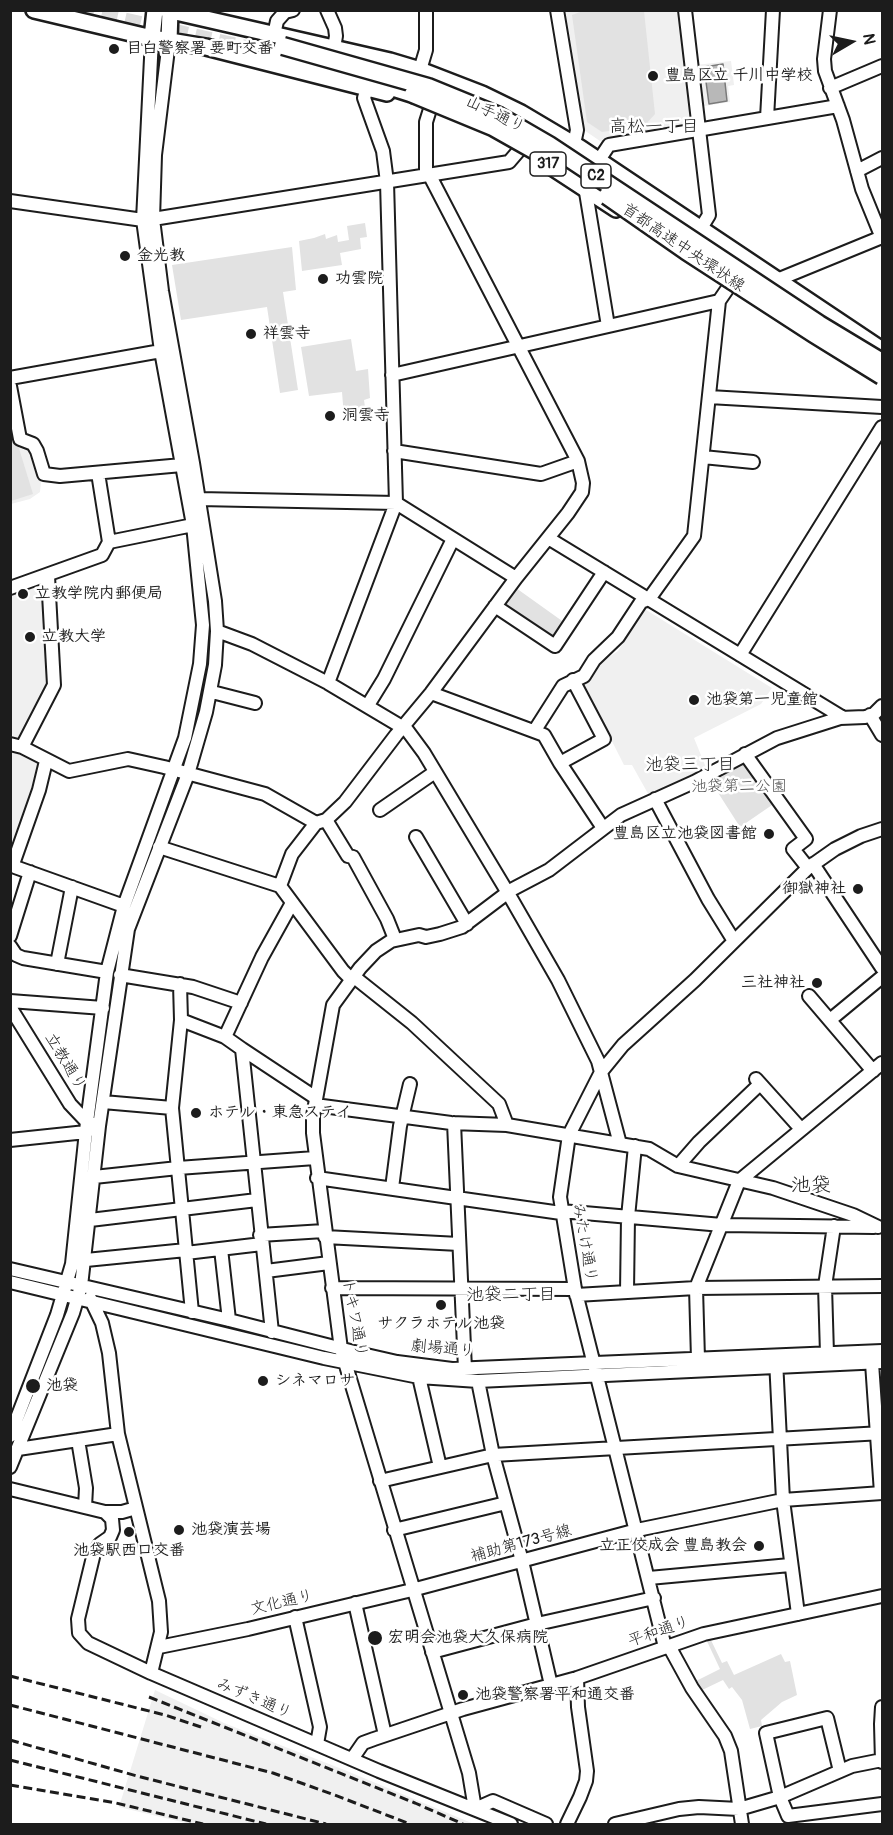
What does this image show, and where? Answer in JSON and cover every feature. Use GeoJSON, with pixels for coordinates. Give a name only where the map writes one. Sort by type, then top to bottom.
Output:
{"type":"FeatureCollection","features":[{"type":"Feature","properties":{"kind":"highway","name":"首都高速中央環状線"},"geometry":{"type":"LineString","coordinates":[[278,45],[428,87],[499,116],[549,145],[819,324],[882,362]]}},
{"type":"Feature","properties":{"kind":"highway","name":"首都高速中央環状線"},"geometry":{"type":"LineString","coordinates":[[278,45],[350,74],[424,98],[493,127],[519,141],[576,175],[686,251],[882,376]]}},
{"type":"Feature","properties":{"kind":"main road","name":"山手通り"},"geometry":{"type":"LineString","coordinates":[[34,10],[152,38],[206,47],[367,88],[431,106],[480,127],[521,147],[882,384]]}},
{"type":"Feature","properties":{"kind":"main road"},"geometry":{"type":"LineString","coordinates":[[152,38],[155,10]]}},
{"type":"Feature","properties":{"kind":"main road","name":"山手通り"},"geometry":{"type":"LineString","coordinates":[[169,11],[278,45],[334,48],[420,70],[521,112],[599,160],[882,350]]}},
{"type":"Feature","properties":{"kind":"main road"},"geometry":{"type":"LineString","coordinates":[[169,11],[169,41]]}},
{"type":"Feature","properties":{"kind":"main road"},"geometry":{"type":"LineString","coordinates":[[800,330],[822,333],[827,324],[816,306]]}},
{"type":"Feature","properties":{"kind":"main road"},"geometry":{"type":"LineString","coordinates":[[840,356],[834,340],[839,333],[854,331]]}},
{"type":"Feature","properties":{"kind":"street"},"geometry":{"type":"LineString","coordinates":[[278,45],[277,21],[285,12],[293,10]]}},
{"type":"Feature","properties":{"kind":"street"},"geometry":{"type":"LineString","coordinates":[[327,10],[336,36],[334,48]]}},
{"type":"Feature","properties":{"kind":"street"},"geometry":{"type":"LineString","coordinates":[[420,70],[426,50],[426,10]]}},
{"type":"Feature","properties":{"kind":"street"},"geometry":{"type":"LineString","coordinates":[[558,10],[577,130],[577,146],[608,326]]}},
{"type":"Feature","properties":{"kind":"street"},"geometry":{"type":"LineString","coordinates":[[685,10],[710,215],[701,228]]}},
{"type":"Feature","properties":{"kind":"street"},"geometry":{"type":"LineString","coordinates":[[767,118],[773,10]]}},
{"type":"Feature","properties":{"kind":"street"},"geometry":{"type":"LineString","coordinates":[[777,280],[882,238],[869,209],[838,106],[830,87],[824,59],[830,10]]}},
{"type":"Feature","properties":{"kind":"street"},"geometry":{"type":"LineString","coordinates":[[10,1436],[67,1283],[91,1126],[107,972],[124,906],[185,738],[200,664],[203,625],[193,525],[161,351],[148,220],[152,38]]}},
{"type":"Feature","properties":{"kind":"street"},"geometry":{"type":"LineString","coordinates":[[10,1467],[80,1292],[86,1260],[94,1177],[91,1126],[103,1101],[128,928],[188,774],[206,712],[215,665],[217,631],[215,601],[199,499],[148,220],[169,41]]}},
{"type":"Feature","properties":{"kind":"street"},"geometry":{"type":"LineString","coordinates":[[830,87],[882,66]]}},
{"type":"Feature","properties":{"kind":"street"},"geometry":{"type":"LineString","coordinates":[[328,683],[396,503],[387,182],[383,151],[364,98],[367,88]]}},
{"type":"Feature","properties":{"kind":"street"},"geometry":{"type":"LineString","coordinates":[[280,886],[292,854],[321,821],[345,802],[431,693],[582,492],[583,483],[578,462],[426,171],[426,122],[431,106]]}},
{"type":"Feature","properties":{"kind":"street"},"geometry":{"type":"LineString","coordinates":[[599,160],[609,145],[838,106]]}},
{"type":"Feature","properties":{"kind":"street"},"geometry":{"type":"LineString","coordinates":[[10,201],[148,220],[509,162],[521,147]]}},
{"type":"Feature","properties":{"kind":"street"},"geometry":{"type":"LineString","coordinates":[[857,171],[882,158]]}},
{"type":"Feature","properties":{"kind":"street"},"geometry":{"type":"LineString","coordinates":[[534,730],[563,686],[584,676],[594,660],[618,637],[641,603],[649,599],[694,536],[719,301],[730,285]]}},
{"type":"Feature","properties":{"kind":"street"},"geometry":{"type":"LineString","coordinates":[[392,375],[719,301]]}},
{"type":"Feature","properties":{"kind":"street"},"geometry":{"type":"LineString","coordinates":[[10,378],[161,351]]}},
{"type":"Feature","properties":{"kind":"street"},"geometry":{"type":"LineString","coordinates":[[10,386],[20,439],[33,444],[44,474],[60,476],[182,465]]}},
{"type":"Feature","properties":{"kind":"street"},"geometry":{"type":"LineString","coordinates":[[709,397],[882,407]]}},
{"type":"Feature","properties":{"kind":"street"},"geometry":{"type":"LineString","coordinates":[[740,655],[882,427]]}},
{"type":"Feature","properties":{"kind":"street"},"geometry":{"type":"LineString","coordinates":[[394,451],[541,474],[578,462]]}},
{"type":"Feature","properties":{"kind":"street"},"geometry":{"type":"LineString","coordinates":[[703,457],[753,462]]}},
{"type":"Feature","properties":{"kind":"street"},"geometry":{"type":"LineString","coordinates":[[10,588],[102,555],[109,542],[98,473]]}},
{"type":"Feature","properties":{"kind":"street"},"geometry":{"type":"LineString","coordinates":[[199,499],[396,503],[516,578]]}},
{"type":"Feature","properties":{"kind":"street"},"geometry":{"type":"LineString","coordinates":[[109,542],[193,525]]}},
{"type":"Feature","properties":{"kind":"street"},"geometry":{"type":"LineString","coordinates":[[548,538],[842,717]]}},
{"type":"Feature","properties":{"kind":"street"},"geometry":{"type":"LineString","coordinates":[[368,705],[384,679],[453,539]]}},
{"type":"Feature","properties":{"kind":"street"},"geometry":{"type":"LineString","coordinates":[[495,606],[555,646],[604,572]]}},
{"type":"Feature","properties":{"kind":"street"},"geometry":{"type":"LineString","coordinates":[[48,576],[54,685],[16,745],[69,771],[128,759],[173,770],[265,794],[321,821],[348,856],[353,857],[387,919],[395,939]]}},
{"type":"Feature","properties":{"kind":"street"},"geometry":{"type":"LineString","coordinates":[[217,631],[252,644],[368,705],[403,727],[418,746],[558,980],[598,1061],[620,1144]]}},
{"type":"Feature","properties":{"kind":"street"},"geometry":{"type":"LineString","coordinates":[[560,763],[604,739],[573,680]]}},
{"type":"Feature","properties":{"kind":"street"},"geometry":{"type":"LineString","coordinates":[[216,693],[255,703]]}},
{"type":"Feature","properties":{"kind":"street"},"geometry":{"type":"LineString","coordinates":[[431,693],[544,735],[603,828]]}},
{"type":"Feature","properties":{"kind":"street"},"geometry":{"type":"LineString","coordinates":[[882,706],[870,716],[882,735]]}},
{"type":"Feature","properties":{"kind":"street","name":"トキワ通り"},"geometry":{"type":"LineString","coordinates":[[475,1809],[469,1773],[341,1349],[317,1178],[313,1116],[333,1005],[352,978],[376,951],[395,939],[419,934],[426,937],[467,924],[508,893],[549,870],[621,816],[694,782],[777,738],[842,717],[870,716]]}},
{"type":"Feature","properties":{"kind":"street"},"geometry":{"type":"LineString","coordinates":[[745,754],[806,839],[793,849],[811,866],[882,968]]}},
{"type":"Feature","properties":{"kind":"street"},"geometry":{"type":"LineString","coordinates":[[46,761],[37,796],[13,864],[15,867],[124,906]]}},
{"type":"Feature","properties":{"kind":"street"},"geometry":{"type":"LineString","coordinates":[[380,810],[435,772]]}},
{"type":"Feature","properties":{"kind":"street"},"geometry":{"type":"LineString","coordinates":[[655,799],[708,899],[734,941]]}},
{"type":"Feature","properties":{"kind":"street","name":"みたけ通り"},"geometry":{"type":"LineString","coordinates":[[742,1824],[731,1751],[725,1736],[667,1647],[576,1292],[560,1197],[569,1135],[601,1072],[623,1045],[811,866],[852,840],[882,830]]}},
{"type":"Feature","properties":{"kind":"street"},"geometry":{"type":"LineString","coordinates":[[416,837],[467,924]]}},
{"type":"Feature","properties":{"kind":"street"},"geometry":{"type":"LineString","coordinates":[[159,848],[280,886],[352,978],[412,1023],[499,1104],[507,1125]]}},
{"type":"Feature","properties":{"kind":"street"},"geometry":{"type":"LineString","coordinates":[[10,936],[30,872]]}},
{"type":"Feature","properties":{"kind":"street"},"geometry":{"type":"LineString","coordinates":[[57,964],[72,887]]}},
{"type":"Feature","properties":{"kind":"street"},"geometry":{"type":"LineString","coordinates":[[225,1037],[262,957],[292,903]]}},
{"type":"Feature","properties":{"kind":"street"},"geometry":{"type":"LineString","coordinates":[[10,946],[16,955],[23,958],[107,972]]}},
{"type":"Feature","properties":{"kind":"street"},"geometry":{"type":"LineString","coordinates":[[120,975],[193,987],[241,1003]]}},
{"type":"Feature","properties":{"kind":"street"},"geometry":{"type":"LineString","coordinates":[[830,1020],[882,977]]}},
{"type":"Feature","properties":{"kind":"street"},"geometry":{"type":"LineString","coordinates":[[180,984],[181,1020],[172,1108],[192,1312]]}},
{"type":"Feature","properties":{"kind":"street"},"geometry":{"type":"LineString","coordinates":[[698,1359],[696,1288],[739,1181],[878,1067],[809,996]]}},
{"type":"Feature","properties":{"kind":"street"},"geometry":{"type":"LineString","coordinates":[[10,1001],[103,1008]]}},
{"type":"Feature","properties":{"kind":"street","name":"立教通り"},"geometry":{"type":"LineString","coordinates":[[10,1007],[70,1104],[91,1126]]}},
{"type":"Feature","properties":{"kind":"street"},"geometry":{"type":"LineString","coordinates":[[181,1020],[225,1037],[316,1102],[403,1117],[454,1123],[507,1125],[649,1149],[678,1166],[773,1188],[880,1227]]}},
{"type":"Feature","properties":{"kind":"street"},"geometry":{"type":"LineString","coordinates":[[242,1049],[272,1332]]}},
{"type":"Feature","properties":{"kind":"street"},"geometry":{"type":"LineString","coordinates":[[678,1166],[758,1082],[801,1129]]}},
{"type":"Feature","properties":{"kind":"street"},"geometry":{"type":"LineString","coordinates":[[392,1188],[400,1126],[410,1084]]}},
{"type":"Feature","properties":{"kind":"street"},"geometry":{"type":"LineString","coordinates":[[103,1101],[172,1108]]}},
{"type":"Feature","properties":{"kind":"street"},"geometry":{"type":"LineString","coordinates":[[454,1123],[465,1370]]}},
{"type":"Feature","properties":{"kind":"street"},"geometry":{"type":"LineString","coordinates":[[10,1140],[91,1126]]}},
{"type":"Feature","properties":{"kind":"street"},"geometry":{"type":"LineString","coordinates":[[627,1292],[628,1217],[634,1146]]}},
{"type":"Feature","properties":{"kind":"street"},"geometry":{"type":"LineString","coordinates":[[94,1177],[315,1158]]}},
{"type":"Feature","properties":{"kind":"street"},"geometry":{"type":"LineString","coordinates":[[317,1178],[561,1212],[722,1225],[880,1227]]}},
{"type":"Feature","properties":{"kind":"street"},"geometry":{"type":"LineString","coordinates":[[90,1220],[257,1200]]}},
{"type":"Feature","properties":{"kind":"street"},"geometry":{"type":"LineString","coordinates":[[827,1354],[825,1286],[834,1227]]}},
{"type":"Feature","properties":{"kind":"street"},"geometry":{"type":"LineString","coordinates":[[86,1260],[221,1249],[261,1240],[325,1234],[459,1244]]}},
{"type":"Feature","properties":{"kind":"street"},"geometry":{"type":"LineString","coordinates":[[221,1249],[229,1320]]}},
{"type":"Feature","properties":{"kind":"street"},"geometry":{"type":"LineString","coordinates":[[266,1271],[329,1263]]}},
{"type":"Feature","properties":{"kind":"street","name":"劇場通り"},"geometry":{"type":"LineString","coordinates":[[10,1269],[67,1283],[80,1292]]}},
{"type":"Feature","properties":{"kind":"street","name":"劇場通り"},"geometry":{"type":"LineString","coordinates":[[10,1282],[63,1295],[80,1292],[192,1312],[397,1362],[465,1370],[595,1370],[776,1361],[827,1354],[882,1351]]}},
{"type":"Feature","properties":{"kind":"street"},"geometry":{"type":"LineString","coordinates":[[332,1288],[627,1292],[696,1288],[882,1286]]}},
{"type":"Feature","properties":{"kind":"street"},"geometry":{"type":"LineString","coordinates":[[80,1292],[93,1303],[102,1323],[109,1353],[118,1434],[159,1601],[161,1622],[159,1647],[152,1673]]}},
{"type":"Feature","properties":{"kind":"street","name":"劇場通り"},"geometry":{"type":"LineString","coordinates":[[93,1303],[345,1363],[419,1377],[478,1381],[698,1359],[877,1363]]}},
{"type":"Feature","properties":{"kind":"street"},"geometry":{"type":"LineString","coordinates":[[776,1361],[778,1438],[783,1500],[798,1614]]}},
{"type":"Feature","properties":{"kind":"street"},"geometry":{"type":"LineString","coordinates":[[877,1363],[882,1493]]}},
{"type":"Feature","properties":{"kind":"street"},"geometry":{"type":"LineString","coordinates":[[419,1377],[440,1467]]}},
{"type":"Feature","properties":{"kind":"street"},"geometry":{"type":"LineString","coordinates":[[478,1381],[551,1685]]}},
{"type":"Feature","properties":{"kind":"street"},"geometry":{"type":"LineString","coordinates":[[380,1481],[494,1455],[879,1433]]}},
{"type":"Feature","properties":{"kind":"street"},"geometry":{"type":"LineString","coordinates":[[18,1449],[118,1434]]}},
{"type":"Feature","properties":{"kind":"street"},"geometry":{"type":"LineString","coordinates":[[78,1440],[86,1488],[85,1507]]}},
{"type":"Feature","properties":{"kind":"street"},"geometry":{"type":"LineString","coordinates":[[10,1489],[105,1512],[122,1512],[136,1508]]}},
{"type":"Feature","properties":{"kind":"street","name":"補助第173号線"},"geometry":{"type":"LineString","coordinates":[[412,1590],[637,1530],[783,1500],[882,1493]]}},
{"type":"Feature","properties":{"kind":"street"},"geometry":{"type":"LineString","coordinates":[[394,1530],[506,1503]]}},
{"type":"Feature","properties":{"kind":"street","name":"みずき通り"},"geometry":{"type":"LineString","coordinates":[[105,1512],[112,1519],[113,1530],[110,1537],[100,1544],[94,1553],[78,1619],[80,1633],[88,1643],[317,1744],[505,1822]]}},
{"type":"Feature","properties":{"kind":"street"},"geometry":{"type":"LineString","coordinates":[[649,1578],[790,1565]]}},
{"type":"Feature","properties":{"kind":"street","name":"文化通り"},"geometry":{"type":"LineString","coordinates":[[159,1647],[412,1590]]}},
{"type":"Feature","properties":{"kind":"street","name":"平和通り"},"geometry":{"type":"LineString","coordinates":[[352,1759],[363,1743],[451,1713],[577,1678],[704,1634],[882,1596]]}},
{"type":"Feature","properties":{"kind":"street"},"geometry":{"type":"LineString","coordinates":[[432,1652],[537,1624],[654,1598]]}},
{"type":"Feature","properties":{"kind":"street"},"geometry":{"type":"LineString","coordinates":[[355,1603],[385,1736]]}},
{"type":"Feature","properties":{"kind":"street"},"geometry":{"type":"LineString","coordinates":[[295,1617],[320,1727],[317,1744]]}},
{"type":"Feature","properties":{"kind":"street"},"geometry":{"type":"LineString","coordinates":[[567,1824],[586,1781],[577,1678]]}},
{"type":"Feature","properties":{"kind":"street"},"geometry":{"type":"LineString","coordinates":[[615,1824],[679,1809],[699,1807],[739,1809],[780,1797],[852,1766],[882,1760],[880,1724],[882,1707]]}},
{"type":"Feature","properties":{"kind":"street"},"geometry":{"type":"LineString","coordinates":[[840,1771],[827,1718],[766,1733],[780,1797],[788,1816],[882,1804]]}},
{"type":"Feature","properties":{"kind":"street"},"geometry":{"type":"LineString","coordinates":[[475,1809],[493,1801],[546,1824]]}},
{"type":"Feature","properties":{"kind":"shaded area","name":"豊島区立 千川中学校"},"geometry":{"type":"Polygon","coordinates":[[[562,11],[680,11],[687,66],[731,61],[734,85],[728,86],[730,102],[692,108],[693,126],[600,141],[581,128],[562,11]]]}},
{"type":"Feature","properties":{"kind":"shaded area"},"geometry":{"type":"Polygon","coordinates":[[[723,64],[727,101],[709,104],[704,67],[723,64]]]}},
{"type":"Feature","properties":{"kind":"shaded area"},"geometry":{"type":"Polygon","coordinates":[[[10,406],[18,440],[35,452],[41,481],[40,492],[30,499],[11,504],[10,406]]]}},
{"type":"Feature","properties":{"kind":"shaded area","name":"立教大学"},"geometry":{"type":"Polygon","coordinates":[[[46,580],[51,683],[23,741],[14,740],[11,730],[10,591],[46,580]]]}},
{"type":"Feature","properties":{"kind":"shaded area"},"geometry":{"type":"Polygon","coordinates":[[[643,608],[772,688],[761,704],[694,738],[707,770],[651,799],[632,765],[624,765],[582,682],[596,666],[618,651],[643,608]]]}},
{"type":"Feature","properties":{"kind":"shaded area"},"geometry":{"type":"Polygon","coordinates":[[[11,747],[40,760],[11,853],[11,747]]]}},
{"type":"Feature","properties":{"kind":"shaded area"},"geometry":{"type":"Polygon","coordinates":[[[155,1690],[224,1723],[474,1824],[190,1824],[119,1807],[155,1690]]]}},
{"type":"Feature","properties":{"kind":"green space"},"geometry":{"type":"Polygon","coordinates":[[[583,11],[644,11],[655,114],[644,126],[602,132],[587,122],[572,15],[583,11]]]}},
{"type":"Feature","properties":{"kind":"green space"},"geometry":{"type":"Polygon","coordinates":[[[365,223],[367,237],[360,238],[361,249],[340,253],[342,265],[302,271],[299,241],[325,234],[326,239],[337,235],[338,242],[349,240],[347,226],[365,223]]]}},
{"type":"Feature","properties":{"kind":"green space"},"geometry":{"type":"Polygon","coordinates":[[[292,247],[296,290],[283,292],[298,390],[280,393],[267,307],[181,320],[172,265],[292,247]]]}},
{"type":"Feature","properties":{"kind":"green space"},"geometry":{"type":"Polygon","coordinates":[[[351,339],[356,371],[368,369],[370,398],[364,400],[366,414],[344,417],[342,392],[309,396],[301,347],[351,339]]]}},
{"type":"Feature","properties":{"kind":"green space"},"geometry":{"type":"Polygon","coordinates":[[[10,419],[33,494],[11,501],[10,419]]]}},
{"type":"Feature","properties":{"kind":"green space"},"geometry":{"type":"Polygon","coordinates":[[[516,588],[565,623],[555,641],[502,605],[516,588]]]}},
{"type":"Feature","properties":{"kind":"green space","name":"池袋第二公園"},"geometry":{"type":"Polygon","coordinates":[[[742,760],[749,764],[775,803],[740,827],[708,777],[742,760]]]}},
{"type":"Feature","properties":{"kind":"green space"},"geometry":{"type":"Polygon","coordinates":[[[133,1304],[314,1348],[313,1350],[192,1321],[133,1304]]]}},
{"type":"Feature","properties":{"kind":"green space"},"geometry":{"type":"Polygon","coordinates":[[[709,1636],[722,1663],[727,1661],[734,1675],[781,1654],[785,1662],[790,1661],[797,1695],[782,1702],[761,1720],[762,1726],[750,1729],[742,1700],[732,1687],[729,1689],[723,1680],[698,1692],[692,1683],[720,1669],[705,1637],[709,1636]]]}},
{"type":"Feature","properties":{"kind":"tunnel"},"geometry":{"type":"LineString","coordinates":[[78,10],[277,55]]}},
{"type":"Feature","properties":{"kind":"railway"},"geometry":{"type":"LineString","coordinates":[[10,1676],[165,1715],[201,1727]]}},
{"type":"Feature","properties":{"kind":"railway"},"geometry":{"type":"LineString","coordinates":[[149,1697],[463,1824]]}},
{"type":"Feature","properties":{"kind":"railway"},"geometry":{"type":"LineString","coordinates":[[10,1705],[273,1773],[410,1824]]}},
{"type":"Feature","properties":{"kind":"railway"},"geometry":{"type":"LineString","coordinates":[[10,1740],[137,1776],[326,1824]]}},
{"type":"Feature","properties":{"kind":"railway"},"geometry":{"type":"LineString","coordinates":[[10,1760],[266,1824]]}},
{"type":"Feature","properties":{"kind":"railway"},"geometry":{"type":"LineString","coordinates":[[10,1785],[116,1803],[203,1824]]}},
{"type":"Feature","properties":{"kind":"place","name":"目白警察署 要町交番"},"geometry":{"type":"Point","coordinates":[114,49]}},
{"type":"Feature","properties":{"kind":"place","name":"豊島区立 千川中学校"},"geometry":{"type":"Point","coordinates":[653,76]}},
{"type":"Feature","properties":{"kind":"place","name":"金光教"},"geometry":{"type":"Point","coordinates":[125,256]}},
{"type":"Feature","properties":{"kind":"place","name":"功雲院"},"geometry":{"type":"Point","coordinates":[323,279]}},
{"type":"Feature","properties":{"kind":"place","name":"祥雲寺"},"geometry":{"type":"Point","coordinates":[251,334]}},
{"type":"Feature","properties":{"kind":"place","name":"洞雲寺"},"geometry":{"type":"Point","coordinates":[330,416]}},
{"type":"Feature","properties":{"kind":"place","name":"立教学院内郵便局"},"geometry":{"type":"Point","coordinates":[23,594]}},
{"type":"Feature","properties":{"kind":"place","name":"立教大学"},"geometry":{"type":"Point","coordinates":[30,637]}},
{"type":"Feature","properties":{"kind":"place","name":"池袋第一児童館"},"geometry":{"type":"Point","coordinates":[694,700]}},
{"type":"Feature","properties":{"kind":"place","name":"豊島区立池袋図書館"},"geometry":{"type":"Point","coordinates":[769,834]}},
{"type":"Feature","properties":{"kind":"place","name":"御獄神社"},"geometry":{"type":"Point","coordinates":[858,889]}},
{"type":"Feature","properties":{"kind":"place","name":"三社神社"},"geometry":{"type":"Point","coordinates":[817,983]}},
{"type":"Feature","properties":{"kind":"place","name":"ホテル・東急ステイ"},"geometry":{"type":"Point","coordinates":[196,1113]}},
{"type":"Feature","properties":{"kind":"place","name":"サクラホテル池袋"},"geometry":{"type":"Point","coordinates":[441,1305]}},
{"type":"Feature","properties":{"kind":"place","name":"シネマロサ"},"geometry":{"type":"Point","coordinates":[263,1381]}},
{"type":"Feature","properties":{"kind":"place","name":"池袋"},"geometry":{"type":"Point","coordinates":[33,1386]}},
{"type":"Feature","properties":{"kind":"place","name":"池袋演芸場"},"geometry":{"type":"Point","coordinates":[179,1530]}},
{"type":"Feature","properties":{"kind":"place","name":"池袋駅西口交番"},"geometry":{"type":"Point","coordinates":[129,1532]}},
{"type":"Feature","properties":{"kind":"place","name":"立正佼成会 豊島教会"},"geometry":{"type":"Point","coordinates":[759,1546]}},
{"type":"Feature","properties":{"kind":"place","name":"宏明会池袋大久保病院"},"geometry":{"type":"Point","coordinates":[375,1638]}},
{"type":"Feature","properties":{"kind":"place","name":"池袋警察署平和通交番"},"geometry":{"type":"Point","coordinates":[463,1695]}},
{"type":"Feature","properties":{"kind":"district","name":"高松一丁目"},"geometry":{"type":"Point","coordinates":[654,127]}},
{"type":"Feature","properties":{"kind":"district","name":"池袋三丁目"},"geometry":{"type":"Point","coordinates":[690,765]}},
{"type":"Feature","properties":{"kind":"district","name":"池袋"},"geometry":{"type":"Point","coordinates":[811,1186]}},
{"type":"Feature","properties":{"kind":"district","name":"池袋二丁目"},"geometry":{"type":"Point","coordinates":[511,1295]}}]}
